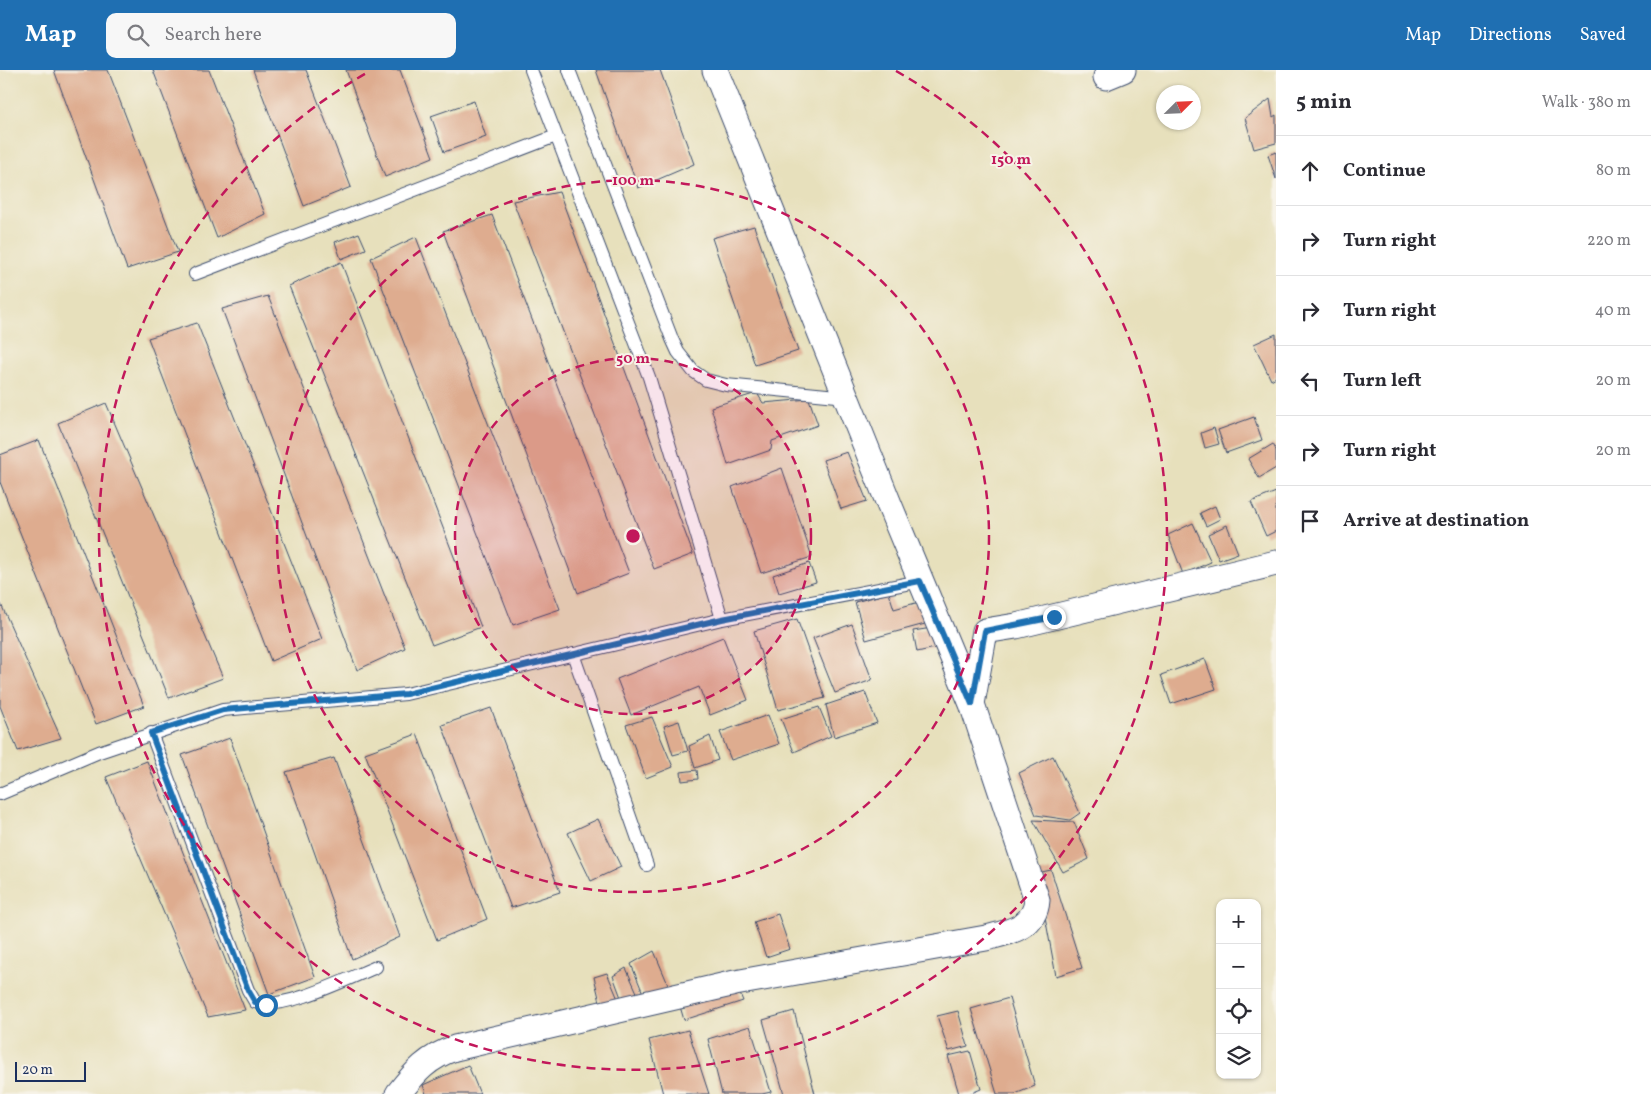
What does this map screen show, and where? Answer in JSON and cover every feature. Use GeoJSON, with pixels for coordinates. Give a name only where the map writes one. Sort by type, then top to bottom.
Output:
{"type":"FeatureCollection","features":[{"type":"Feature","properties":{"kind":"street"},"geometry":{"type":"LineString","coordinates":[[398,1094],[416,1071],[428,1060],[455,1048],[735,983],[986,938],[1011,932],[1026,925],[1034,917],[1037,900],[972,704],[920,581],[715,70]]}},
{"type":"Feature","properties":{"kind":"street"},"geometry":{"type":"LineString","coordinates":[[972,704],[985,631],[1026,624],[1276,563]]}},
{"type":"Feature","properties":{"kind":"lane"},"geometry":{"type":"LineString","coordinates":[[531,70],[649,377],[722,619]]}},
{"type":"Feature","properties":{"kind":"lane"},"geometry":{"type":"LineString","coordinates":[[569,70],[672,339],[678,352],[692,371],[706,380],[726,385],[847,398]]}},
{"type":"Feature","properties":{"kind":"lane"},"geometry":{"type":"LineString","coordinates":[[195,274],[556,136]]}},
{"type":"Feature","properties":{"kind":"lane"},"geometry":{"type":"LineString","coordinates":[[0,794],[99,752],[223,710],[406,694],[722,619],[920,581]]}},
{"type":"Feature","properties":{"kind":"lane"},"geometry":{"type":"LineString","coordinates":[[573,654],[647,865]]}},
{"type":"Feature","properties":{"kind":"lane"},"geometry":{"type":"LineString","coordinates":[[151,733],[248,990],[255,1002],[266,1005],[287,1001],[376,967]]}},
{"type":"Feature","properties":{"kind":"building"},"geometry":{"type":"Polygon","coordinates":[[[54,70],[108,70],[178,252],[127,269],[54,70]]]}},
{"type":"Feature","properties":{"kind":"building"},"geometry":{"type":"Polygon","coordinates":[[[153,70],[209,70],[265,214],[217,238],[153,70]]]}},
{"type":"Feature","properties":{"kind":"building"},"geometry":{"type":"Polygon","coordinates":[[[253,70],[306,70],[351,187],[304,206],[253,70]]]}},
{"type":"Feature","properties":{"kind":"building"},"geometry":{"type":"Polygon","coordinates":[[[346,70],[400,70],[433,157],[385,177],[346,70]]]}},
{"type":"Feature","properties":{"kind":"building"},"geometry":{"type":"Polygon","coordinates":[[[596,70],[660,70],[694,164],[638,188],[596,70]]]}},
{"type":"Feature","properties":{"kind":"building"},"geometry":{"type":"Polygon","coordinates":[[[1270,99],[1273,117],[1276,115],[1276,143],[1254,149],[1245,118],[1270,99]]]}},
{"type":"Feature","properties":{"kind":"building"},"geometry":{"type":"Polygon","coordinates":[[[474,101],[486,137],[444,152],[431,116],[474,101]]]}},
{"type":"Feature","properties":{"kind":"building"},"geometry":{"type":"Polygon","coordinates":[[[1276,152],[1276,179],[1268,155],[1276,152]]]}},
{"type":"Feature","properties":{"kind":"building"},"geometry":{"type":"Polygon","coordinates":[[[559,192],[693,554],[654,569],[513,201],[559,192]]]}},
{"type":"Feature","properties":{"kind":"building"},"geometry":{"type":"Polygon","coordinates":[[[492,215],[629,573],[578,593],[443,231],[492,215]]]}},
{"type":"Feature","properties":{"kind":"building"},"geometry":{"type":"Polygon","coordinates":[[[754,226],[798,351],[755,365],[712,238],[754,226]]]}},
{"type":"Feature","properties":{"kind":"building"},"geometry":{"type":"Polygon","coordinates":[[[359,233],[366,249],[341,259],[335,242],[359,233]]]}},
{"type":"Feature","properties":{"kind":"building"},"geometry":{"type":"Polygon","coordinates":[[[416,237],[560,609],[513,625],[371,258],[416,237]]]}},
{"type":"Feature","properties":{"kind":"building"},"geometry":{"type":"Polygon","coordinates":[[[341,262],[481,627],[432,645],[289,286],[341,262]]]}},
{"type":"Feature","properties":{"kind":"building"},"geometry":{"type":"Polygon","coordinates":[[[268,296],[405,648],[357,670],[222,309],[268,296]]]}},
{"type":"Feature","properties":{"kind":"building"},"geometry":{"type":"Polygon","coordinates":[[[197,323],[322,639],[271,661],[148,338],[197,323]]]}},
{"type":"Feature","properties":{"kind":"building"},"geometry":{"type":"Polygon","coordinates":[[[1276,334],[1276,377],[1271,380],[1254,344],[1276,334]]]}},
{"type":"Feature","properties":{"kind":"building"},"geometry":{"type":"Polygon","coordinates":[[[757,393],[763,403],[809,399],[818,425],[772,441],[771,450],[728,465],[711,407],[757,393]]]}},
{"type":"Feature","properties":{"kind":"building"},"geometry":{"type":"Polygon","coordinates":[[[106,403],[223,678],[169,698],[58,423],[106,403]]]}},
{"type":"Feature","properties":{"kind":"building"},"geometry":{"type":"Polygon","coordinates":[[[1254,417],[1262,440],[1226,453],[1218,430],[1254,417]]]}},
{"type":"Feature","properties":{"kind":"building"},"geometry":{"type":"Polygon","coordinates":[[[1214,428],[1219,444],[1205,448],[1201,433],[1214,428]]]}},
{"type":"Feature","properties":{"kind":"building"},"geometry":{"type":"Polygon","coordinates":[[[39,440],[144,706],[96,724],[0,482],[0,455],[39,440]]]}},
{"type":"Feature","properties":{"kind":"building"},"geometry":{"type":"Polygon","coordinates":[[[1273,444],[1276,450],[1276,468],[1259,478],[1248,459],[1273,444]]]}},
{"type":"Feature","properties":{"kind":"building"},"geometry":{"type":"Polygon","coordinates":[[[847,452],[867,501],[841,509],[823,460],[847,452]]]}},
{"type":"Feature","properties":{"kind":"building"},"geometry":{"type":"Polygon","coordinates":[[[782,468],[812,557],[761,573],[732,487],[782,468]]]}},
{"type":"Feature","properties":{"kind":"building"},"geometry":{"type":"Polygon","coordinates":[[[1276,492],[1276,531],[1266,536],[1251,502],[1276,492]]]}},
{"type":"Feature","properties":{"kind":"building"},"geometry":{"type":"Polygon","coordinates":[[[1215,506],[1220,519],[1206,526],[1200,513],[1215,506]]]}},
{"type":"Feature","properties":{"kind":"building"},"geometry":{"type":"Polygon","coordinates":[[[1193,523],[1211,562],[1183,574],[1168,535],[1193,523]]]}},
{"type":"Feature","properties":{"kind":"building"},"geometry":{"type":"Polygon","coordinates":[[[1227,525],[1238,553],[1219,560],[1208,534],[1227,525]]]}},
{"type":"Feature","properties":{"kind":"building"},"geometry":{"type":"Polygon","coordinates":[[[809,563],[816,582],[779,593],[773,575],[809,563]]]}},
{"type":"Feature","properties":{"kind":"building"},"geometry":{"type":"Polygon","coordinates":[[[889,593],[894,609],[919,602],[925,624],[866,640],[855,602],[889,593]]]}},
{"type":"Feature","properties":{"kind":"building"},"geometry":{"type":"Polygon","coordinates":[[[0,602],[61,738],[18,751],[0,706],[0,602]]]}},
{"type":"Feature","properties":{"kind":"building"},"geometry":{"type":"Polygon","coordinates":[[[797,619],[825,698],[778,710],[754,631],[797,619]]]}},
{"type":"Feature","properties":{"kind":"building"},"geometry":{"type":"Polygon","coordinates":[[[852,624],[872,680],[835,693],[813,638],[852,624]]]}},
{"type":"Feature","properties":{"kind":"building"},"geometry":{"type":"Polygon","coordinates":[[[932,628],[935,648],[917,652],[913,631],[932,628]]]}},
{"type":"Feature","properties":{"kind":"building"},"geometry":{"type":"Polygon","coordinates":[[[723,637],[748,700],[710,715],[699,687],[631,715],[617,679],[723,637]]]}},
{"type":"Feature","properties":{"kind":"building"},"geometry":{"type":"Polygon","coordinates":[[[1205,659],[1216,689],[1171,704],[1161,675],[1205,659]]]}},
{"type":"Feature","properties":{"kind":"building"},"geometry":{"type":"Polygon","coordinates":[[[865,692],[877,723],[834,737],[826,705],[865,692]]]}},
{"type":"Feature","properties":{"kind":"building"},"geometry":{"type":"Polygon","coordinates":[[[819,707],[831,736],[794,752],[781,719],[819,707]]]}},
{"type":"Feature","properties":{"kind":"building"},"geometry":{"type":"Polygon","coordinates":[[[491,708],[560,892],[511,908],[442,725],[491,708]]]}},
{"type":"Feature","properties":{"kind":"building"},"geometry":{"type":"Polygon","coordinates":[[[768,715],[779,744],[731,760],[720,732],[768,715]]]}},
{"type":"Feature","properties":{"kind":"building"},"geometry":{"type":"Polygon","coordinates":[[[652,717],[673,767],[646,778],[626,725],[652,717]]]}},
{"type":"Feature","properties":{"kind":"building"},"geometry":{"type":"Polygon","coordinates":[[[679,721],[688,751],[673,755],[664,726],[679,721]]]}},
{"type":"Feature","properties":{"kind":"building"},"geometry":{"type":"Polygon","coordinates":[[[417,734],[487,919],[437,940],[365,753],[417,734]]]}},
{"type":"Feature","properties":{"kind":"building"},"geometry":{"type":"Polygon","coordinates":[[[710,736],[718,760],[695,768],[689,746],[710,736]]]}},
{"type":"Feature","properties":{"kind":"building"},"geometry":{"type":"Polygon","coordinates":[[[230,738],[315,977],[269,994],[182,755],[230,738]]]}},
{"type":"Feature","properties":{"kind":"building"},"geometry":{"type":"Polygon","coordinates":[[[1053,756],[1080,813],[1070,820],[1036,815],[1019,773],[1053,756]]]}},
{"type":"Feature","properties":{"kind":"building"},"geometry":{"type":"Polygon","coordinates":[[[334,758],[400,937],[352,959],[286,772],[334,758]]]}},
{"type":"Feature","properties":{"kind":"building"},"geometry":{"type":"Polygon","coordinates":[[[147,761],[245,1010],[208,1017],[106,777],[147,761]]]}},
{"type":"Feature","properties":{"kind":"building"},"geometry":{"type":"Polygon","coordinates":[[[697,770],[698,779],[682,781],[681,772],[697,770]]]}},
{"type":"Feature","properties":{"kind":"building"},"geometry":{"type":"Polygon","coordinates":[[[598,819],[621,867],[591,881],[568,833],[598,819]]]}},
{"type":"Feature","properties":{"kind":"building"},"geometry":{"type":"Polygon","coordinates":[[[1033,820],[1074,822],[1089,859],[1063,872],[1033,820]]]}},
{"type":"Feature","properties":{"kind":"building"},"geometry":{"type":"Polygon","coordinates":[[[1051,870],[1082,968],[1056,976],[1037,873],[1051,870]]]}},
{"type":"Feature","properties":{"kind":"building"},"geometry":{"type":"Polygon","coordinates":[[[778,914],[790,949],[766,957],[754,922],[778,914]]]}},
{"type":"Feature","properties":{"kind":"building"},"geometry":{"type":"Polygon","coordinates":[[[654,951],[670,989],[645,998],[631,964],[654,951]]]}},
{"type":"Feature","properties":{"kind":"building"},"geometry":{"type":"Polygon","coordinates":[[[626,968],[639,997],[623,1003],[613,976],[626,968]]]}},
{"type":"Feature","properties":{"kind":"building"},"geometry":{"type":"Polygon","coordinates":[[[607,973],[618,999],[601,1006],[594,977],[607,973]]]}},
{"type":"Feature","properties":{"kind":"building"},"geometry":{"type":"Polygon","coordinates":[[[738,989],[743,1001],[684,1020],[679,1003],[738,989]]]}},
{"type":"Feature","properties":{"kind":"building"},"geometry":{"type":"Polygon","coordinates":[[[1009,998],[1035,1086],[1015,1094],[997,1094],[971,1009],[1009,998]]]}},
{"type":"Feature","properties":{"kind":"building"},"geometry":{"type":"Polygon","coordinates":[[[794,1011],[815,1094],[784,1094],[763,1020],[794,1011]]]}},
{"type":"Feature","properties":{"kind":"building"},"geometry":{"type":"Polygon","coordinates":[[[958,1011],[968,1046],[949,1051],[937,1016],[958,1011]]]}},
{"type":"Feature","properties":{"kind":"building"},"geometry":{"type":"Polygon","coordinates":[[[750,1026],[771,1092],[762,1094],[722,1094],[708,1039],[750,1026]]]}},
{"type":"Feature","properties":{"kind":"building"},"geometry":{"type":"Polygon","coordinates":[[[688,1030],[709,1094],[663,1094],[649,1040],[688,1030]]]}},
{"type":"Feature","properties":{"kind":"building"},"geometry":{"type":"Polygon","coordinates":[[[970,1051],[981,1089],[969,1094],[959,1094],[948,1056],[970,1051]]]}},
{"type":"Feature","properties":{"kind":"building"},"geometry":{"type":"Polygon","coordinates":[[[468,1065],[480,1094],[426,1094],[423,1085],[468,1065]]]}},
{"type":"Feature","properties":{"kind":"route"},"geometry":{"type":"LineString","coordinates":[[266,1005],[255,1002],[248,990],[151,733],[223,710],[406,694],[722,619],[920,581],[972,704],[985,631],[1054,617]]}}]}
